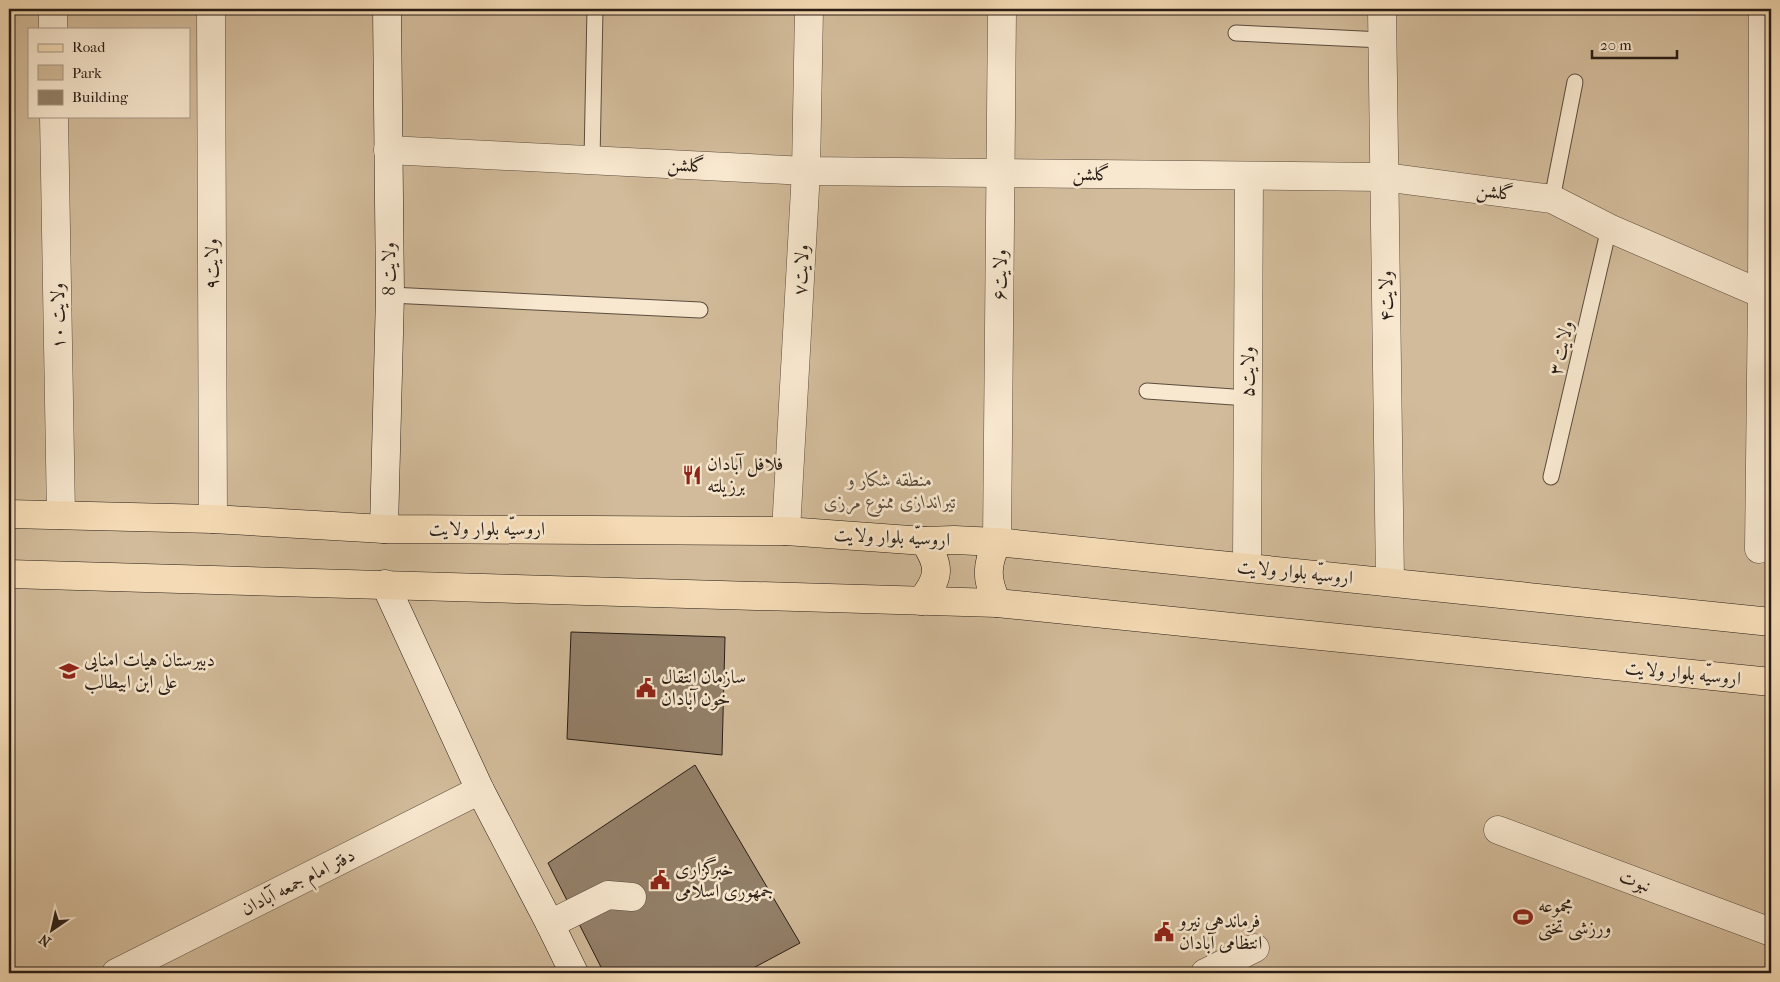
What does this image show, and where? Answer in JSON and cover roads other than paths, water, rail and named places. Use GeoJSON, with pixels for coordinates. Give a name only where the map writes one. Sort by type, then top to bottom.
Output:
{"type":"FeatureCollection","features":[{"type":"Feature","properties":{"kind":"main road","name":"اروسیّه بلوار ولایت"},"geometry":{"type":"LineString","coordinates":[[9,514],[213,519],[384,529],[786,531],[924,541],[997,542],[1771,622]]}},
{"type":"Feature","properties":{"kind":"main road"},"geometry":{"type":"LineString","coordinates":[[921,601],[932,588],[936,572],[934,555],[924,541]]}},
{"type":"Feature","properties":{"kind":"main road"},"geometry":{"type":"LineString","coordinates":[[996,603],[990,588],[988,572],[990,556],[997,542]]}},
{"type":"Feature","properties":{"kind":"main road","name":"اروسیّه بلوار ولایت"},"geometry":{"type":"LineString","coordinates":[[9,574],[996,603],[1771,682]]}},
{"type":"Feature","properties":{"kind":"street"},"geometry":{"type":"LineString","coordinates":[[52,9],[53,28]]}},
{"type":"Feature","properties":{"kind":"street","name":"ولایت۹"},"geometry":{"type":"LineString","coordinates":[[211,9],[213,519]]}},
{"type":"Feature","properties":{"kind":"street","name":"ولایت 8"},"geometry":{"type":"LineString","coordinates":[[384,529],[390,295],[387,9]]}},
{"type":"Feature","properties":{"kind":"street","name":"ولایت۷"},"geometry":{"type":"LineString","coordinates":[[786,531],[806,171],[809,9]]}},
{"type":"Feature","properties":{"kind":"street","name":"ولایت۶"},"geometry":{"type":"LineString","coordinates":[[997,542],[1002,9]]}},
{"type":"Feature","properties":{"kind":"street","name":"ولایت۴"},"geometry":{"type":"LineString","coordinates":[[1382,9],[1390,582]]}},
{"type":"Feature","properties":{"kind":"street"},"geometry":{"type":"LineString","coordinates":[[1759,549],[1767,296],[1763,9]]}},
{"type":"Feature","properties":{"kind":"street","name":"ولایت ۱۰"},"geometry":{"type":"LineString","coordinates":[[54,118],[61,515]]}},
{"type":"Feature","properties":{"kind":"street","name":"گلشن"},"geometry":{"type":"LineString","coordinates":[[388,150],[806,171],[1384,177],[1552,199],[1609,228],[1767,296]]}},
{"type":"Feature","properties":{"kind":"street","name":"ولایت۵"},"geometry":{"type":"LineString","coordinates":[[1247,567],[1249,176]]}},
{"type":"Feature","properties":{"kind":"street"},"geometry":{"type":"LineString","coordinates":[[385,584],[480,790],[574,973]]}},
{"type":"Feature","properties":{"kind":"street","name":"دفتر امام جمعه آبادان"},"geometry":{"type":"LineString","coordinates":[[116,973],[480,790]]}},
{"type":"Feature","properties":{"kind":"street","name":"نبوت"},"geometry":{"type":"LineString","coordinates":[[1498,830],[1771,932]]}},
{"type":"Feature","properties":{"kind":"street"},"geometry":{"type":"LineString","coordinates":[[550,924],[608,895],[632,897]]}},
{"type":"Feature","properties":{"kind":"street"},"geometry":{"type":"LineString","coordinates":[[1204,973],[1256,948]]}},
{"type":"Feature","properties":{"kind":"lane"},"geometry":{"type":"LineString","coordinates":[[592,160],[595,9]]}},
{"type":"Feature","properties":{"kind":"lane"},"geometry":{"type":"LineString","coordinates":[[1236,33],[1382,40]]}},
{"type":"Feature","properties":{"kind":"lane"},"geometry":{"type":"LineString","coordinates":[[1552,199],[1575,82]]}},
{"type":"Feature","properties":{"kind":"lane","name":"ولایت ۳"},"geometry":{"type":"LineString","coordinates":[[1551,477],[1609,228]]}},
{"type":"Feature","properties":{"kind":"lane"},"geometry":{"type":"LineString","coordinates":[[390,295],[700,310]]}},
{"type":"Feature","properties":{"kind":"lane"},"geometry":{"type":"LineString","coordinates":[[1147,392],[1248,398]]}},
{"type":"Feature","properties":{"kind":"place","name":"فلافل آبادان برزیلته"},"geometry":{"type":"Point","coordinates":[692,475]}},
{"type":"Feature","properties":{"kind":"place","name":"دبیرستان هیات امنایی علی ابن ابیطالب"},"geometry":{"type":"Point","coordinates":[69,671]}},
{"type":"Feature","properties":{"kind":"place","name":"سازمان انتقال خون آبادان"},"geometry":{"type":"Point","coordinates":[646,688]}},
{"type":"Feature","properties":{"kind":"place","name":"خبرگزاری جمهوری اسلامی"},"geometry":{"type":"Point","coordinates":[660,880]}},
{"type":"Feature","properties":{"kind":"place","name":"مجموعه ورزشی تختی"},"geometry":{"type":"Point","coordinates":[1523,917]}},
{"type":"Feature","properties":{"kind":"place","name":"فرماندهی نیرو انتظامی آبادان"},"geometry":{"type":"Point","coordinates":[1164,932]}},
{"type":"Feature","properties":{"kind":"park label","name":"منطقه شکار و تیراندازی ممنوع مرزی"},"geometry":{"type":"Point","coordinates":[890,491]}}]}
